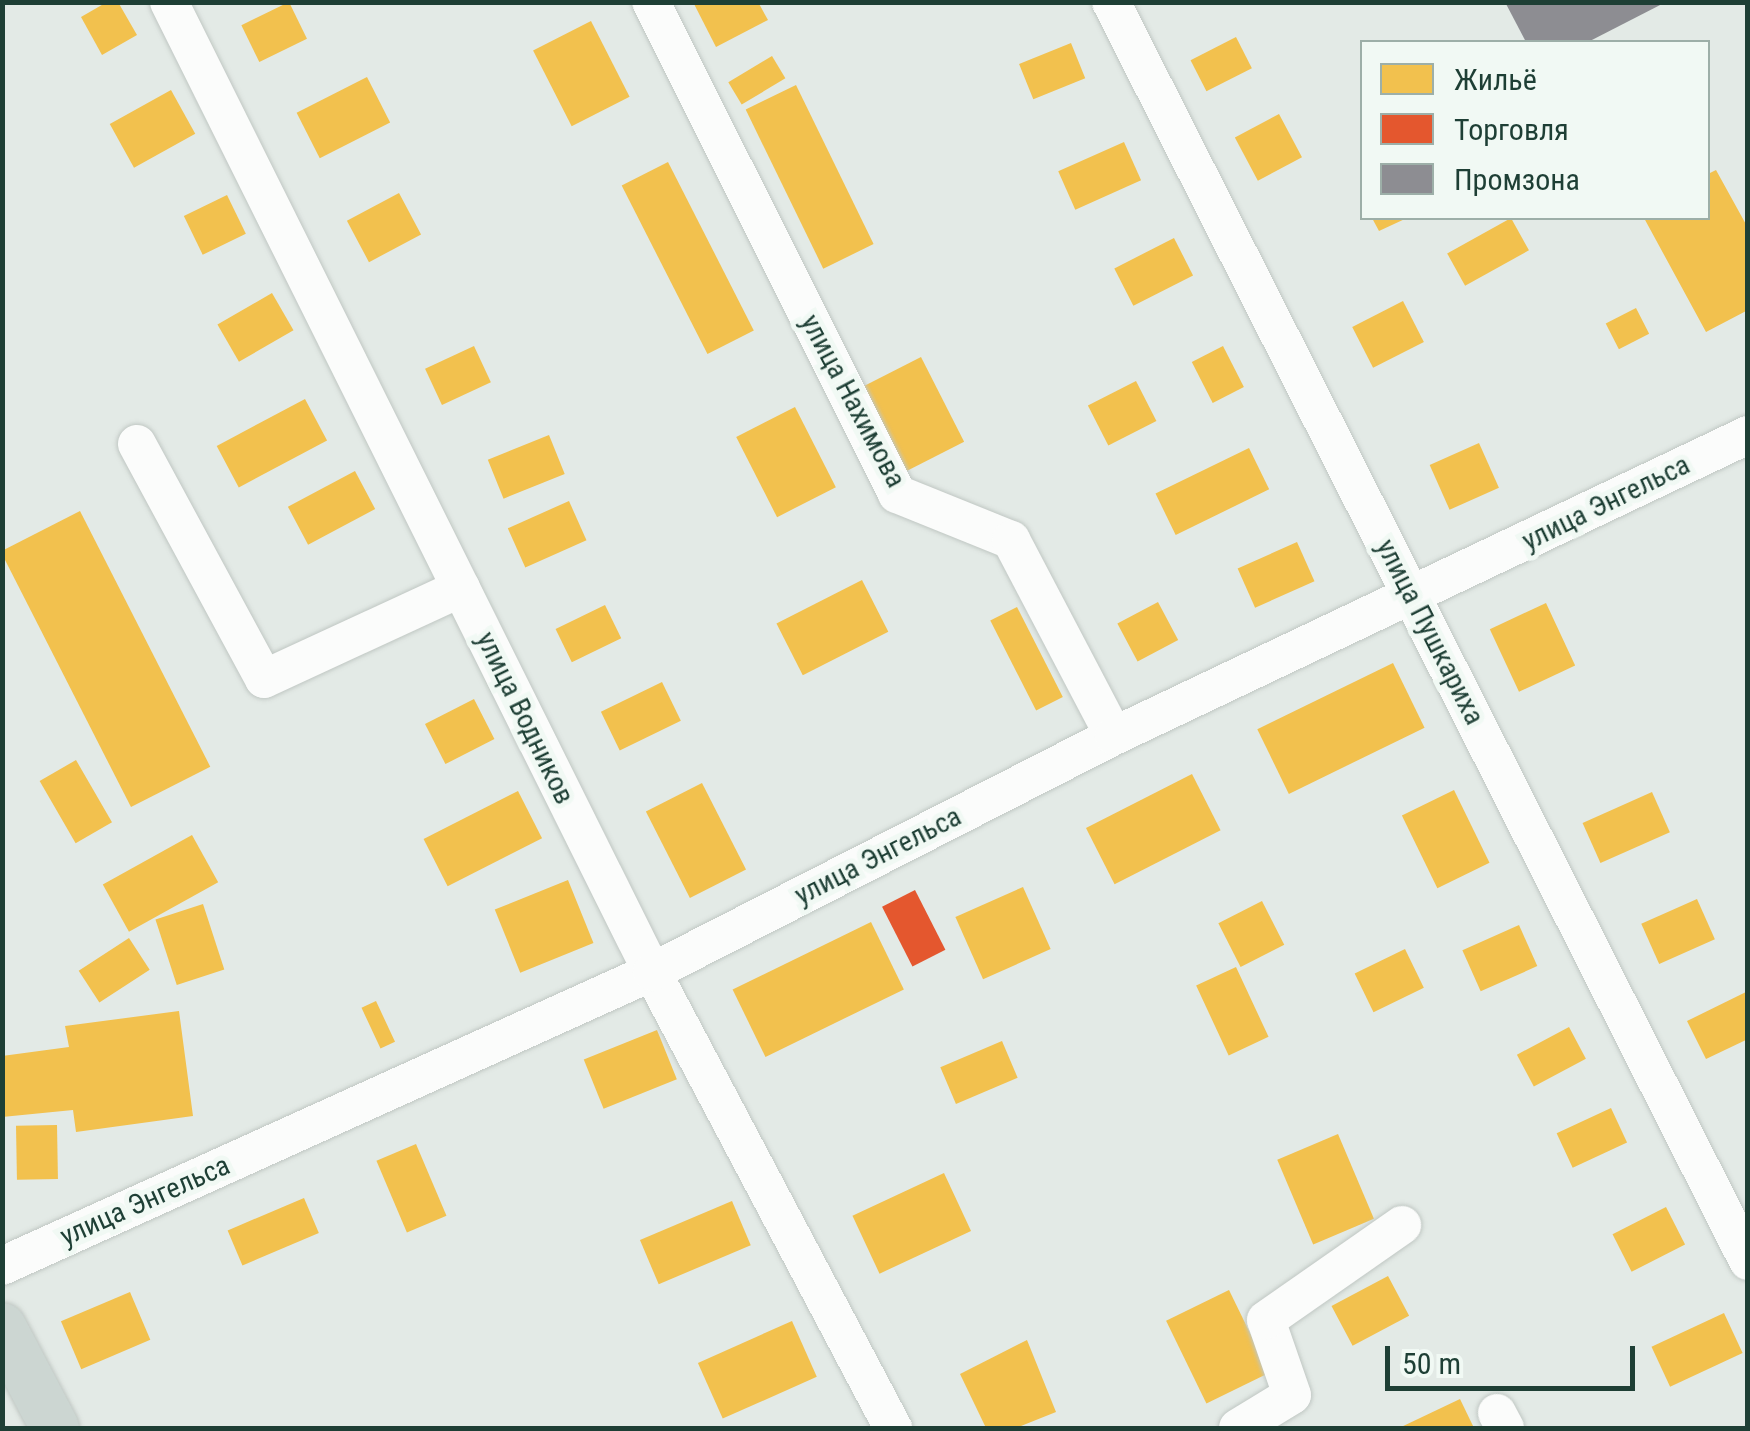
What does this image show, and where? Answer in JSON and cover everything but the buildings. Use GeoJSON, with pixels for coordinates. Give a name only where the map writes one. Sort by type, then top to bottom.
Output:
{"type":"FeatureCollection","features":[{"type":"Feature","properties":{"kind":"main road"},"geometry":{"type":"LineString","coordinates":[[2,1327],[54,1428]]}},
{"type":"Feature","properties":{"kind":"street","name":"улица Водников"},"geometry":{"type":"LineString","coordinates":[[169,2],[652,972],[893,1428]]}},
{"type":"Feature","properties":{"kind":"street","name":"улица Нахимова"},"geometry":{"type":"LineString","coordinates":[[651,2],[896,494],[1011,540],[1114,736]]}},
{"type":"Feature","properties":{"kind":"street","name":"улица Пушкариха"},"geometry":{"type":"LineString","coordinates":[[1111,2],[1748,1262]]}},
{"type":"Feature","properties":{"kind":"street","name":"улица Энгельса"},"geometry":{"type":"LineString","coordinates":[[2,1266],[652,972],[1114,736],[1748,435]]}},
{"type":"Feature","properties":{"kind":"street"},"geometry":{"type":"LineString","coordinates":[[137,444],[264,679],[460,588]]}},
{"type":"Feature","properties":{"kind":"street"},"geometry":{"type":"LineString","coordinates":[[1238,1428],[1292,1395],[1266,1320],[1402,1225]]}}]}
